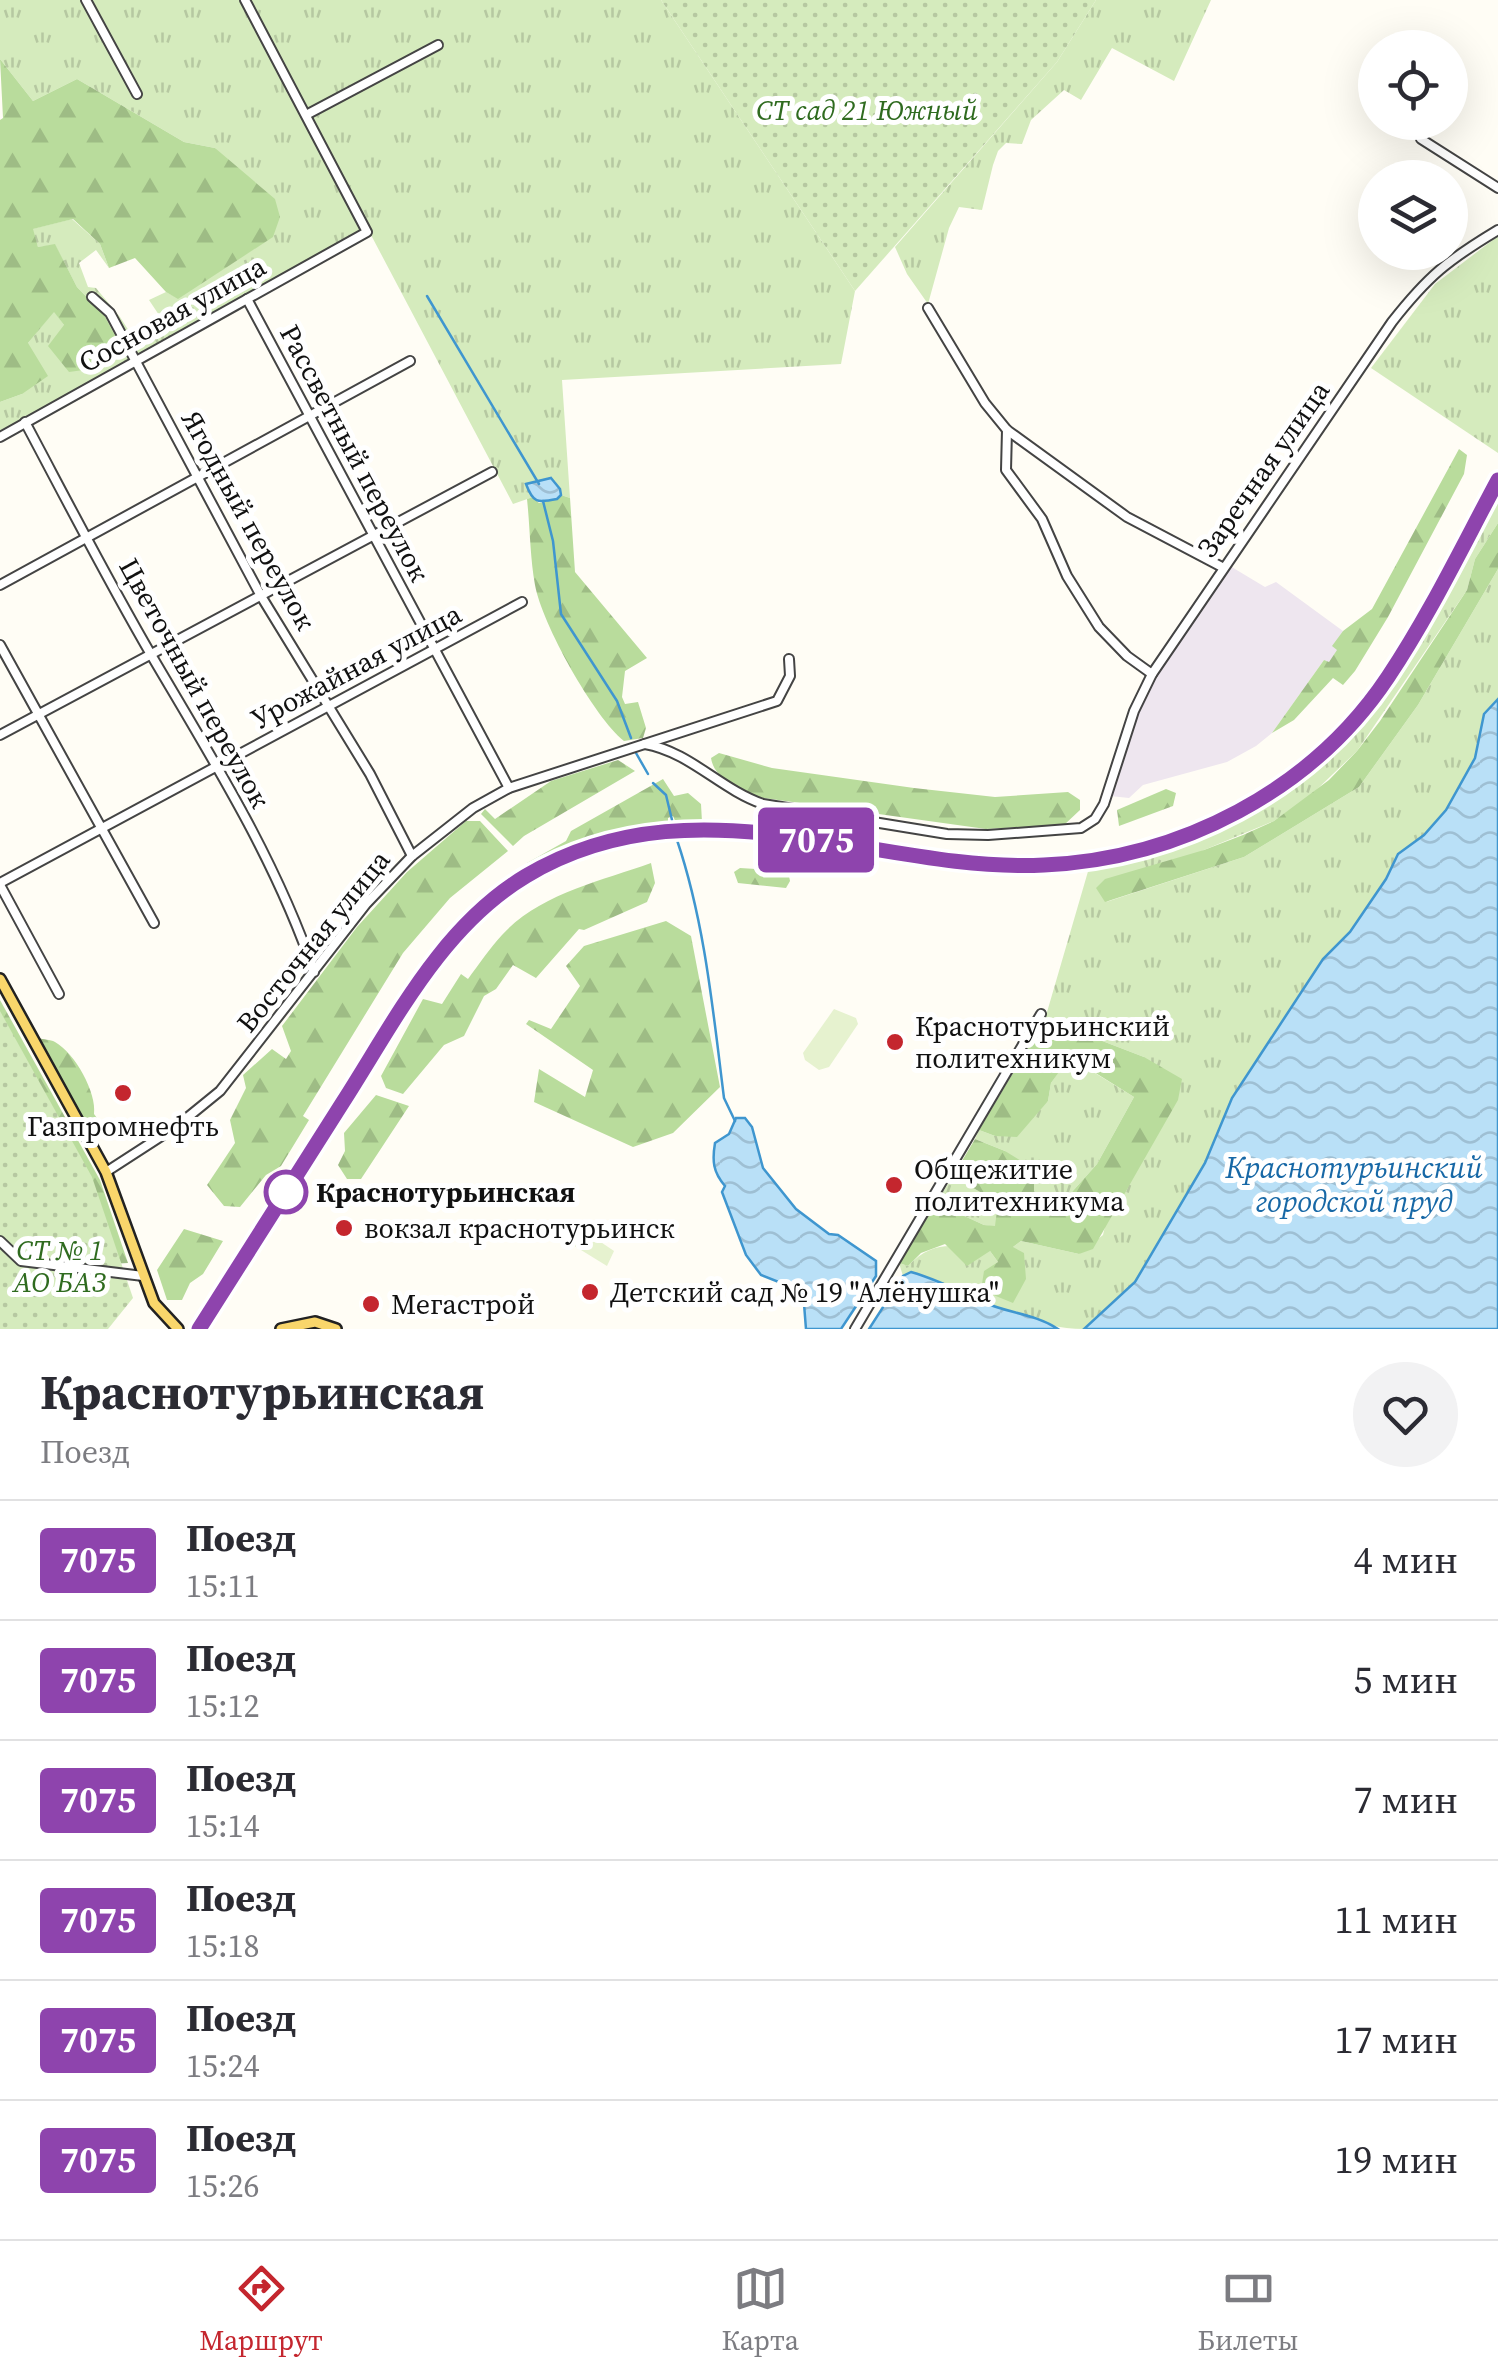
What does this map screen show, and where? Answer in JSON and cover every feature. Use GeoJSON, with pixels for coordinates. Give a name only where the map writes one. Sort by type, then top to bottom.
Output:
{"type":"FeatureCollection","features":[{"type":"Feature","properties":{"kind":"main road"},"geometry":{"type":"LineString","coordinates":[[0,979],[106,1172],[143,1276],[161,1313],[178,1329]]}},
{"type":"Feature","properties":{"kind":"main road"},"geometry":{"type":"LineString","coordinates":[[281,1329],[326,1324],[336,1329]]}},
{"type":"Feature","properties":{"kind":"street"},"geometry":{"type":"LineString","coordinates":[[86,0],[137,94]]}},
{"type":"Feature","properties":{"kind":"street"},"geometry":{"type":"LineString","coordinates":[[246,0],[306,116],[438,45]]}},
{"type":"Feature","properties":{"kind":"street","name":"Сосновая улица"},"geometry":{"type":"LineString","coordinates":[[0,436],[367,232],[306,116]]}},
{"type":"Feature","properties":{"kind":"street"},"geometry":{"type":"LineString","coordinates":[[1422,140],[1498,188]]}},
{"type":"Feature","properties":{"kind":"street","name":"Заречная улица"},"geometry":{"type":"LineString","coordinates":[[645,744],[678,753],[736,793],[763,804],[947,834],[1081,828],[1095,819],[1104,804],[1134,711],[1152,674],[1392,322],[1426,279],[1457,254],[1498,230]]}},
{"type":"Feature","properties":{"kind":"street","name":"Ягодный переулок"},"geometry":{"type":"LineString","coordinates":[[92,296],[110,313],[261,596],[370,774],[412,856]]}},
{"type":"Feature","properties":{"kind":"street","name":"Рассветный переулок"},"geometry":{"type":"LineString","coordinates":[[247,299],[509,788]]}},
{"type":"Feature","properties":{"kind":"street"},"geometry":{"type":"LineString","coordinates":[[928,308],[985,403],[1007,430],[1127,518],[1222,567]]}},
{"type":"Feature","properties":{"kind":"street"},"geometry":{"type":"LineString","coordinates":[[0,585],[410,361]]}},
{"type":"Feature","properties":{"kind":"street","name":"Цветочный переулок"},"geometry":{"type":"LineString","coordinates":[[25,422],[151,655],[218,766],[299,928],[314,972]]}},
{"type":"Feature","properties":{"kind":"street"},"geometry":{"type":"LineString","coordinates":[[1007,430],[1006,470],[1042,519],[1068,576],[1099,628],[1152,674]]}},
{"type":"Feature","properties":{"kind":"street"},"geometry":{"type":"LineString","coordinates":[[0,736],[492,472]]}},
{"type":"Feature","properties":{"kind":"street","name":"Урожайная улица"},"geometry":{"type":"LineString","coordinates":[[0,884],[522,602]]}},
{"type":"Feature","properties":{"kind":"street"},"geometry":{"type":"LineString","coordinates":[[0,646],[154,923]]}},
{"type":"Feature","properties":{"kind":"street","name":"Восточная улица"},"geometry":{"type":"LineString","coordinates":[[106,1172],[177,1126],[220,1091],[366,904],[412,856],[462,816],[509,788],[777,701],[790,676],[790,659]]}},
{"type":"Feature","properties":{"kind":"street"},"geometry":{"type":"LineString","coordinates":[[0,884],[58,994]]}},
{"type":"Feature","properties":{"kind":"street"},"geometry":{"type":"LineString","coordinates":[[856,1329],[1040,1014]]}},
{"type":"Feature","properties":{"kind":"street"},"geometry":{"type":"LineString","coordinates":[[0,1241],[21,1261],[143,1276]]}},
{"type":"Feature","properties":{"kind":"shaded area"},"geometry":{"type":"Polygon","coordinates":[[[1230,566],[1265,587],[1276,582],[1343,631],[1333,646],[1338,650],[1328,663],[1324,660],[1272,733],[1256,746],[1227,762],[1143,785],[1129,798],[1110,796],[1137,712],[1155,675],[1230,566]]]}},
{"type":"Feature","properties":{"kind":"green space"},"geometry":{"type":"Polygon","coordinates":[[[0,0],[661,0],[855,291],[841,364],[562,380],[570,498],[561,495],[555,481],[533,493],[533,497],[513,504],[371,235],[361,232],[0,433],[0,402],[22,394],[28,343],[54,311],[64,325],[104,315],[77,287],[55,245],[38,247],[32,229],[72,219],[100,244],[109,268],[96,250],[79,263],[88,287],[96,288],[140,348],[169,330],[149,300],[166,292],[178,298],[272,237],[215,148],[184,142],[77,79],[33,101],[0,59],[0,0]]]}},
{"type":"Feature","properties":{"kind":"green space","name":"СТ сад 21 Южный"},"geometry":{"type":"Polygon","coordinates":[[[661,0],[1096,0],[1057,62],[855,291],[661,0]]]}},
{"type":"Feature","properties":{"kind":"green space"},"geometry":{"type":"Polygon","coordinates":[[[1096,0],[1211,0],[1174,81],[1112,48],[1081,100],[1064,90],[1031,120],[1022,144],[1006,143],[998,151],[982,210],[959,207],[949,228],[928,304],[907,274],[895,247],[1057,62],[1096,0]]]}},
{"type":"Feature","properties":{"kind":"green space"},"geometry":{"type":"Polygon","coordinates":[[[0,59],[33,101],[77,79],[184,142],[215,148],[275,199],[280,217],[273,237],[178,299],[166,292],[135,258],[109,268],[100,244],[73,219],[33,229],[38,247],[55,244],[77,287],[104,315],[122,349],[98,368],[69,372],[48,346],[64,325],[54,312],[28,343],[48,376],[22,394],[0,402],[3,118],[0,59]]]}},
{"type":"Feature","properties":{"kind":"green space"},"geometry":{"type":"Polygon","coordinates":[[[1498,236],[1498,453],[1371,368],[1435,284],[1453,270],[1468,270],[1468,259],[1498,236]]]}},
{"type":"Feature","properties":{"kind":"green space"},"geometry":{"type":"Polygon","coordinates":[[[1459,449],[1467,455],[1464,474],[1355,671],[1343,685],[1333,678],[1294,720],[1272,733],[1324,660],[1329,662],[1337,650],[1332,646],[1343,631],[1372,609],[1459,449]]]}},
{"type":"Feature","properties":{"kind":"green space"},"geometry":{"type":"Polygon","coordinates":[[[1498,491],[1498,523],[1475,559],[1467,590],[1357,751],[1309,797],[1274,821],[1204,850],[1106,902],[1244,857],[1359,787],[1418,705],[1498,569],[1498,699],[1484,714],[1475,758],[1446,810],[1424,835],[1398,854],[1350,932],[1336,945],[1283,1019],[1232,1098],[1205,1163],[1135,1282],[1084,1329],[1018,1315],[911,1272],[903,1276],[899,1263],[908,1266],[937,1248],[956,1246],[990,1251],[998,1262],[981,1289],[1021,1241],[1079,1254],[1103,1235],[1144,1057],[1045,1019],[1089,868],[1221,827],[1271,800],[1315,766],[1354,727],[1388,684],[1446,590],[1498,491]]]}},
{"type":"Feature","properties":{"kind":"green space"},"geometry":{"type":"Polygon","coordinates":[[[561,495],[570,498],[575,572],[647,658],[625,671],[622,697],[625,704],[638,702],[646,728],[643,738],[624,741],[598,712],[558,645],[540,602],[533,574],[527,499],[533,497],[539,503],[561,495]]]}},
{"type":"Feature","properties":{"kind":"green space"},"geometry":{"type":"Polygon","coordinates":[[[1498,523],[1498,569],[1418,705],[1359,787],[1244,857],[1105,902],[1096,888],[1105,879],[1243,835],[1274,821],[1329,780],[1380,721],[1467,590],[1475,559],[1498,523]]]}},
{"type":"Feature","properties":{"kind":"green space"},"geometry":{"type":"Polygon","coordinates":[[[719,753],[772,768],[914,788],[995,797],[1068,792],[1080,800],[1080,810],[1064,825],[986,829],[756,797],[717,772],[711,758],[719,753]]]}},
{"type":"Feature","properties":{"kind":"green space"},"geometry":{"type":"Polygon","coordinates":[[[618,760],[635,771],[513,846],[481,814],[485,809],[495,819],[551,781],[618,760]]]}},
{"type":"Feature","properties":{"kind":"green space"},"geometry":{"type":"Polygon","coordinates":[[[663,779],[674,796],[688,793],[701,804],[702,822],[676,823],[673,816],[668,822],[602,835],[528,871],[527,863],[566,841],[571,831],[663,779]]]}},
{"type":"Feature","properties":{"kind":"green space"},"geometry":{"type":"Polygon","coordinates":[[[1166,789],[1176,793],[1173,806],[1119,826],[1117,810],[1166,789]]]}},
{"type":"Feature","properties":{"kind":"green space"},"geometry":{"type":"Polygon","coordinates":[[[466,821],[480,821],[508,851],[450,898],[403,953],[303,1116],[309,1120],[281,1166],[266,1175],[240,1207],[224,1206],[207,1185],[235,1143],[230,1120],[246,1088],[243,1075],[272,1049],[286,1059],[291,1051],[282,1026],[357,927],[407,872],[466,821]]]}},
{"type":"Feature","properties":{"kind":"green space"},"geometry":{"type":"Polygon","coordinates":[[[651,863],[655,883],[647,902],[579,929],[536,978],[513,965],[496,989],[484,996],[464,1036],[444,1045],[403,1094],[386,1088],[381,1076],[423,999],[442,1004],[461,974],[468,979],[502,935],[534,909],[572,890],[651,863]]]}},
{"type":"Feature","properties":{"kind":"green space"},"geometry":{"type":"Polygon","coordinates":[[[740,868],[788,871],[790,881],[786,888],[738,883],[734,872],[740,868]]]}},
{"type":"Feature","properties":{"kind":"green space"},"geometry":{"type":"Polygon","coordinates":[[[666,921],[691,936],[720,1087],[673,1133],[633,1147],[534,1102],[539,1069],[585,1097],[593,1070],[526,1024],[529,1020],[551,1029],[580,986],[566,966],[584,946],[666,921]]]}},
{"type":"Feature","properties":{"kind":"green space"},"geometry":{"type":"Polygon","coordinates":[[[0,1000],[100,1180],[128,1263],[110,1264],[0,1061],[0,1000]]]}},
{"type":"Feature","properties":{"kind":"green space"},"geometry":{"type":"Polygon","coordinates":[[[834,1009],[856,1018],[858,1024],[829,1067],[819,1070],[805,1060],[803,1053],[834,1009]]]}},
{"type":"Feature","properties":{"kind":"green space","name":"СТ № 1 АО БАЗ"},"geometry":{"type":"Polygon","coordinates":[[[0,1011],[92,1177],[133,1298],[108,1329],[0,1329],[0,1011]]]}},
{"type":"Feature","properties":{"kind":"green space"},"geometry":{"type":"Polygon","coordinates":[[[1045,1019],[1144,1057],[1182,1079],[1178,1100],[1093,1249],[1079,1254],[1021,1241],[1013,1247],[1024,1253],[1026,1279],[1013,1303],[981,1290],[984,1271],[998,1262],[990,1251],[967,1266],[945,1244],[921,1253],[908,1266],[899,1263],[936,1203],[984,1225],[995,1226],[997,1210],[980,1192],[953,1176],[975,1139],[1034,1169],[1034,1191],[1054,1212],[1097,1164],[1134,1097],[1070,1057],[1051,1083],[1048,1101],[1017,1137],[995,1136],[979,1130],[1045,1019]]]}},
{"type":"Feature","properties":{"kind":"green space"},"geometry":{"type":"Polygon","coordinates":[[[38,1038],[63,1047],[83,1074],[100,1122],[99,1138],[92,1135],[38,1038]]]}},
{"type":"Feature","properties":{"kind":"green space"},"geometry":{"type":"Polygon","coordinates":[[[1069,1057],[1134,1097],[1097,1164],[1054,1212],[1005,1151],[975,1139],[979,1130],[995,1136],[1048,1101],[1051,1083],[1069,1057]]]}},
{"type":"Feature","properties":{"kind":"green space"},"geometry":{"type":"Polygon","coordinates":[[[376,1095],[409,1106],[361,1179],[347,1179],[338,1165],[345,1151],[344,1133],[376,1095]]]}},
{"type":"Feature","properties":{"kind":"green space"},"geometry":{"type":"Polygon","coordinates":[[[953,1176],[980,1192],[997,1210],[996,1227],[936,1203],[953,1176]]]}},
{"type":"Feature","properties":{"kind":"green space"},"geometry":{"type":"Polygon","coordinates":[[[577,1226],[614,1251],[607,1266],[568,1242],[577,1226]]]}},
{"type":"Feature","properties":{"kind":"green space"},"geometry":{"type":"Polygon","coordinates":[[[184,1229],[223,1241],[203,1274],[190,1283],[182,1300],[167,1300],[157,1270],[184,1229]]]}},
{"type":"Feature","properties":{"kind":"water"},"geometry":{"type":"Polygon","coordinates":[[[551,478],[560,489],[557,499],[537,500],[531,495],[526,484],[551,478]]]}},
{"type":"Feature","properties":{"kind":"water","name":"Краснотурьинский городской пруд"},"geometry":{"type":"Polygon","coordinates":[[[1498,699],[1498,1329],[1084,1329],[1135,1282],[1205,1163],[1232,1098],[1323,959],[1350,932],[1398,854],[1424,835],[1446,810],[1475,758],[1484,714],[1498,699]]]}},
{"type":"Feature","properties":{"kind":"water"},"geometry":{"type":"Polygon","coordinates":[[[736,1118],[745,1118],[752,1127],[763,1168],[796,1209],[876,1261],[876,1276],[841,1329],[806,1329],[804,1304],[794,1288],[761,1275],[746,1255],[714,1161],[715,1143],[729,1134],[736,1118]]]}},
{"type":"Feature","properties":{"kind":"water"},"geometry":{"type":"Polygon","coordinates":[[[911,1272],[1058,1329],[869,1329],[903,1276],[911,1272]]]}},
{"type":"Feature","properties":{"kind":"waterway"},"geometry":{"type":"LineString","coordinates":[[427,296],[539,484]]}},
{"type":"Feature","properties":{"kind":"waterway"},"geometry":{"type":"LineString","coordinates":[[543,501],[553,541],[561,614],[617,701],[631,738]]}},
{"type":"Feature","properties":{"kind":"waterway"},"geometry":{"type":"LineString","coordinates":[[636,753],[648,774]]}},
{"type":"Feature","properties":{"kind":"waterway"},"geometry":{"type":"LineString","coordinates":[[653,783],[666,795],[672,820]]}},
{"type":"Feature","properties":{"kind":"waterway"},"geometry":{"type":"LineString","coordinates":[[677,840],[701,935],[724,1098],[735,1121]]}},
{"type":"Feature","properties":{"kind":"railway"},"geometry":{"type":"LineString","coordinates":[[199,1329],[422,978],[469,922],[526,876],[595,845],[665,832],[774,834],[927,857],[1015,865],[1094,860],[1144,850],[1192,833],[1238,812],[1281,785],[1321,754],[1357,718],[1418,629],[1498,481]]}},
{"type":"Feature","properties":{"kind":"train","name":"7075"},"geometry":{"type":"LineString","coordinates":[[199,1329],[406,1002],[452,938],[478,912],[524,878],[605,841],[688,828],[772,833],[1003,865],[1087,862],[1160,846],[1250,806],[1279,788],[1330,745],[1386,680],[1438,594],[1498,480]]}},
{"type":"Feature","properties":{"kind":"place","name":"Краснотурьинский политехникум"},"geometry":{"type":"Point","coordinates":[895,1042]}},
{"type":"Feature","properties":{"kind":"place","name":"Газпромнефть"},"geometry":{"type":"Point","coordinates":[123,1093]}},
{"type":"Feature","properties":{"kind":"place","name":"Общежитие политехникума"},"geometry":{"type":"Point","coordinates":[894,1185]}},
{"type":"Feature","properties":{"kind":"place","name":"Краснотурьинская"},"geometry":{"type":"Point","coordinates":[286,1192]}},
{"type":"Feature","properties":{"kind":"place","name":"вокзал краснотурьинск"},"geometry":{"type":"Point","coordinates":[344,1228]}},
{"type":"Feature","properties":{"kind":"place","name":"Детский сад № 19 \"Алёнушка\""},"geometry":{"type":"Point","coordinates":[590,1292]}},
{"type":"Feature","properties":{"kind":"place","name":"Мегастрой"},"geometry":{"type":"Point","coordinates":[371,1304]}}]}
